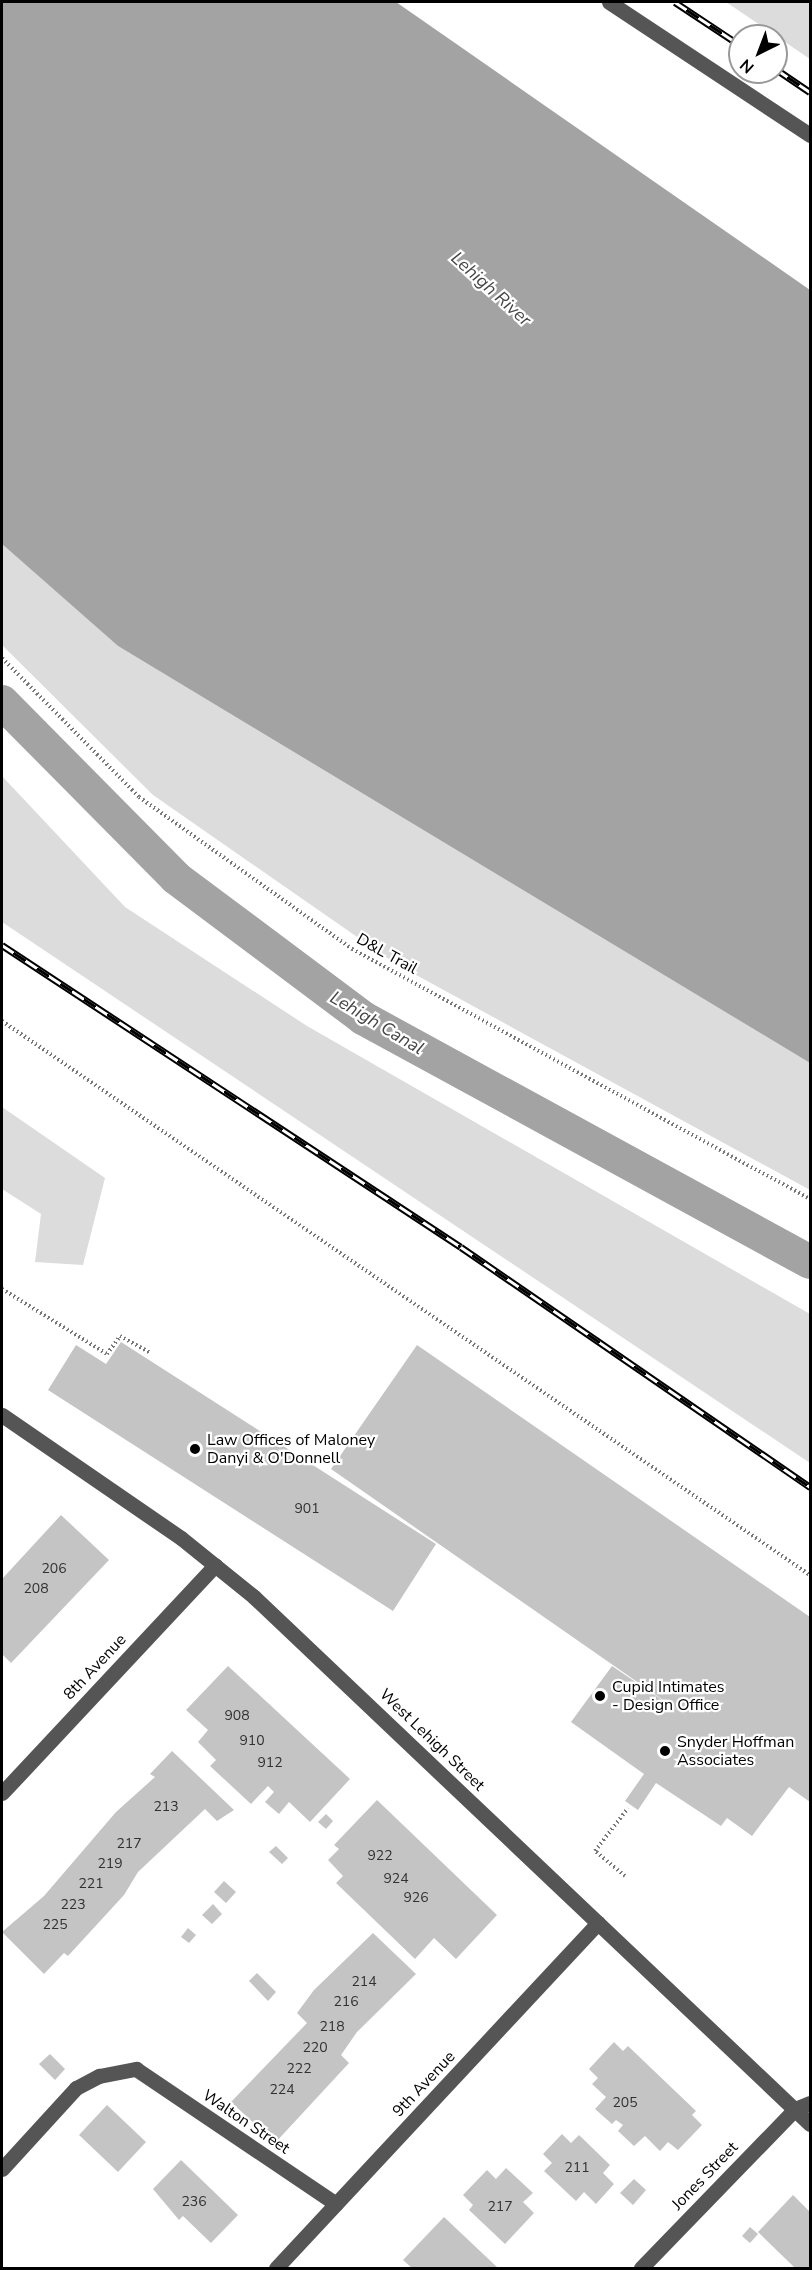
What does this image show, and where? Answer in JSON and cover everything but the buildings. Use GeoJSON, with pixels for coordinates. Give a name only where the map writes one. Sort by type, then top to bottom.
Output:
{"type":"FeatureCollection","features":[{"type":"Feature","properties":{"kind":"street"},"geometry":{"type":"LineString","coordinates":[[609,2],[810,135]]}},
{"type":"Feature","properties":{"kind":"street","name":"West Lehigh Street"},"geometry":{"type":"LineString","coordinates":[[2,1415],[215,1565],[810,2124]]}},
{"type":"Feature","properties":{"kind":"street","name":"8th Avenue"},"geometry":{"type":"LineString","coordinates":[[2,1793],[215,1565]]}},
{"type":"Feature","properties":{"kind":"street","name":"9th Avenue"},"geometry":{"type":"LineString","coordinates":[[276,2268],[598,1923]]}},
{"type":"Feature","properties":{"kind":"street","name":"Walton Street"},"geometry":{"type":"LineString","coordinates":[[2,2169],[76,2088],[99,2076],[136,2069],[336,2204]]}},
{"type":"Feature","properties":{"kind":"street"},"geometry":{"type":"LineString","coordinates":[[795,2109],[810,2103]]}},
{"type":"Feature","properties":{"kind":"street","name":"Jones Street"},"geometry":{"type":"LineString","coordinates":[[640,2268],[795,2109]]}},
{"type":"Feature","properties":{"kind":"path","name":"D&L Trail"},"geometry":{"type":"LineString","coordinates":[[2,658],[139,797],[332,935],[810,1199]]}},
{"type":"Feature","properties":{"kind":"path"},"geometry":{"type":"LineString","coordinates":[[2,1020],[810,1575]]}},
{"type":"Feature","properties":{"kind":"path"},"geometry":{"type":"LineString","coordinates":[[2,1289],[107,1354],[120,1336],[151,1353]]}},
{"type":"Feature","properties":{"kind":"path"},"geometry":{"type":"LineString","coordinates":[[625,1876],[594,1851],[628,1808]]}},
{"type":"Feature","properties":{"kind":"shaded area"},"geometry":{"type":"Polygon","coordinates":[[[726,2],[810,2],[810,59],[788,44],[788,24],[758,24],[726,2]]]}},
{"type":"Feature","properties":{"kind":"shaded area"},"geometry":{"type":"Polygon","coordinates":[[[2,544],[118,646],[810,1063],[810,1190],[396,964],[153,795],[2,645],[2,544]]]}},
{"type":"Feature","properties":{"kind":"shaded area"},"geometry":{"type":"Polygon","coordinates":[[[2,776],[125,907],[307,1026],[810,1314],[810,1463],[2,922],[2,776]]]}},
{"type":"Feature","properties":{"kind":"shaded area"},"geometry":{"type":"Polygon","coordinates":[[[2,1107],[105,1178],[83,1265],[35,1262],[41,1214],[2,1189],[2,1107]]]}},
{"type":"Feature","properties":{"kind":"water","name":"Lehigh River"},"geometry":{"type":"Polygon","coordinates":[[[2,2],[396,2],[810,290],[810,1063],[118,646],[2,544],[2,2]]]}},
{"type":"Feature","properties":{"kind":"waterway","name":"Lehigh Canal"},"geometry":{"type":"LineString","coordinates":[[2,702],[176,878],[363,1018],[810,1262]]}},
{"type":"Feature","properties":{"kind":"railway"},"geometry":{"type":"LineString","coordinates":[[675,2],[728,37]]}},
{"type":"Feature","properties":{"kind":"railway"},"geometry":{"type":"LineString","coordinates":[[788,77],[810,92]]}},
{"type":"Feature","properties":{"kind":"railway"},"geometry":{"type":"LineString","coordinates":[[2,945],[461,1247],[810,1487]]}},
{"type":"Feature","properties":{"kind":"place","name":"Law Offices of Maloney Danyi & O'Donnell"},"geometry":{"type":"Point","coordinates":[195,1449]}},
{"type":"Feature","properties":{"kind":"place","name":"Cupid Intimates - Design Office"},"geometry":{"type":"Point","coordinates":[600,1696]}},
{"type":"Feature","properties":{"kind":"place","name":"Snyder Hoffman Associates"},"geometry":{"type":"Point","coordinates":[665,1751]}}]}
